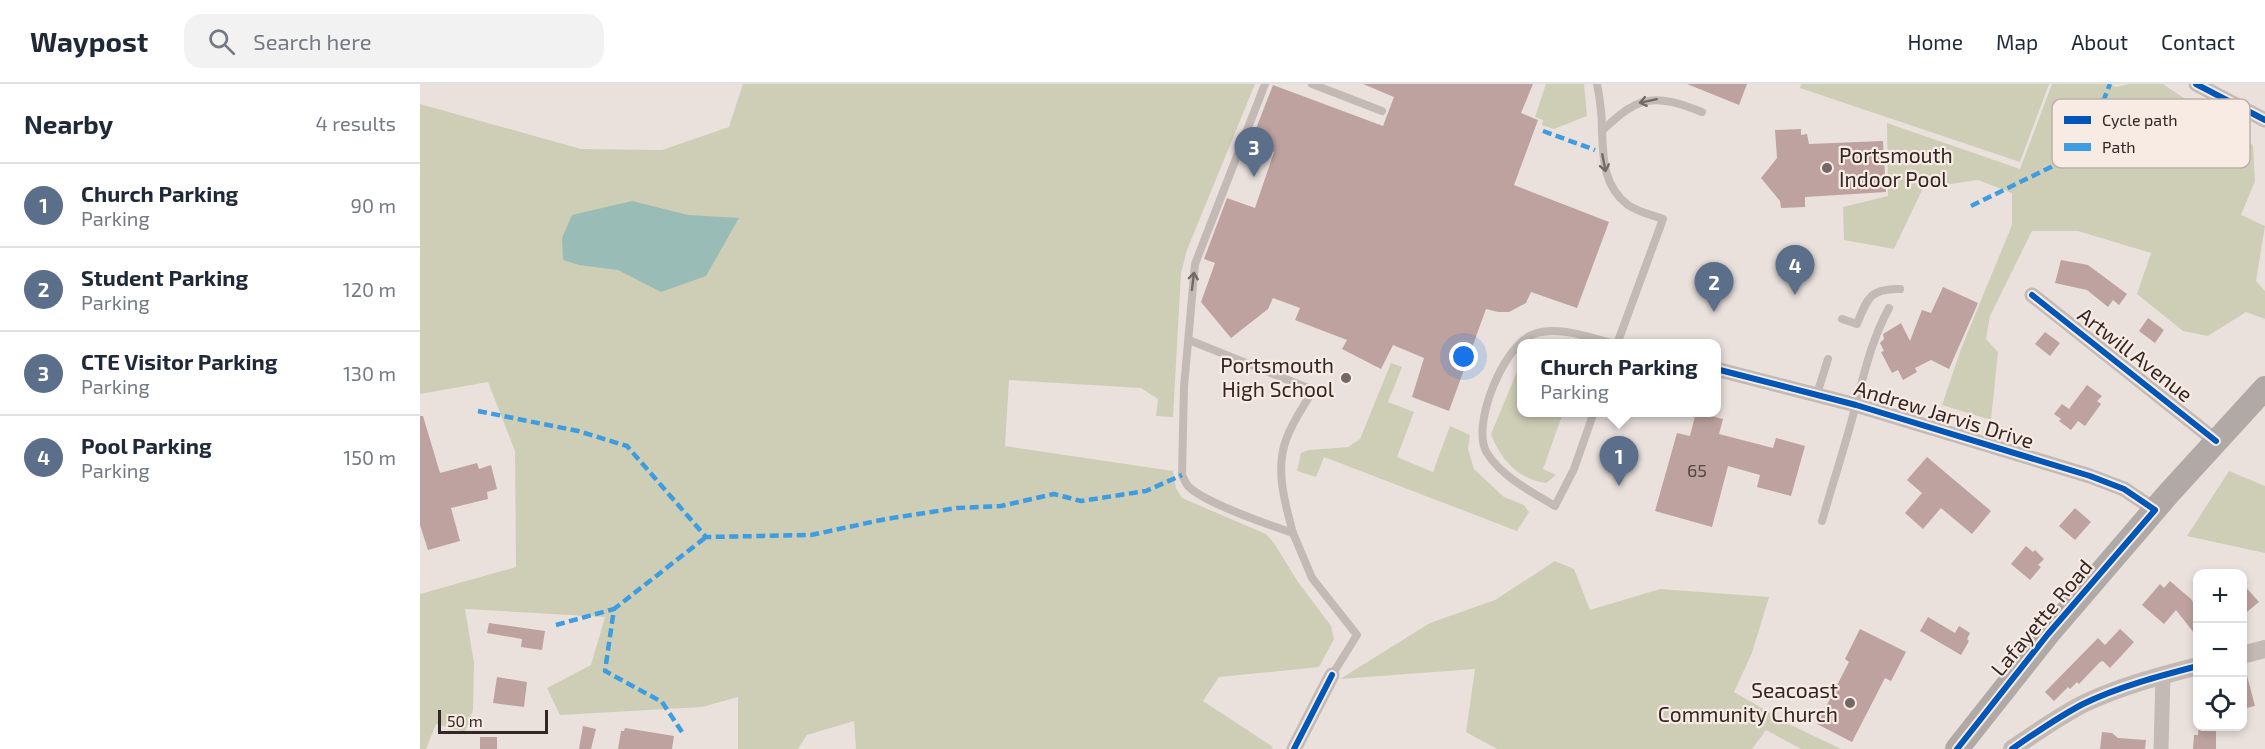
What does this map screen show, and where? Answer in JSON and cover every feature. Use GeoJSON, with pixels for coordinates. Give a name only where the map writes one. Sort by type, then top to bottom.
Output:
{"type":"FeatureCollection","features":[{"type":"Feature","properties":{"kind":"main road","name":"Lafayette Road"},"geometry":{"type":"LineString","coordinates":[[1957,749],[2048,634],[2265,388]]}},
{"type":"Feature","properties":{"kind":"street"},"geometry":{"type":"LineString","coordinates":[[2196,84],[2225,99]]}},
{"type":"Feature","properties":{"kind":"street"},"geometry":{"type":"LineString","coordinates":[[2250,112],[2265,120]]}},
{"type":"Feature","properties":{"kind":"street","name":"Artwill Avenue"},"geometry":{"type":"LineString","coordinates":[[2032,296],[2216,441]]}},
{"type":"Feature","properties":{"kind":"street","name":"Andrew Jarvis Drive"},"geometry":{"type":"LineString","coordinates":[[1721,370],[1856,405],[2090,476],[2124,489],[2142,499],[2155,510]]}},
{"type":"Feature","properties":{"kind":"street"},"geometry":{"type":"LineString","coordinates":[[2247,654],[2265,649]]}},
{"type":"Feature","properties":{"kind":"street"},"geometry":{"type":"LineString","coordinates":[[2012,749],[2053,720],[2084,704],[2117,691],[2193,667]]}},
{"type":"Feature","properties":{"kind":"street"},"geometry":{"type":"LineString","coordinates":[[1293,749],[1332,675]]}},
{"type":"Feature","properties":{"kind":"street"},"geometry":{"type":"LineString","coordinates":[[2161,749],[2163,676]]}},
{"type":"Feature","properties":{"kind":"lane"},"geometry":{"type":"LineString","coordinates":[[1265,84],[1195,264],[1184,387],[1182,475],[1187,485],[1209,499],[1270,526],[1293,533]]}},
{"type":"Feature","properties":{"kind":"lane"},"geometry":{"type":"LineString","coordinates":[[1312,84],[1382,111]]}},
{"type":"Feature","properties":{"kind":"lane"},"geometry":{"type":"LineString","coordinates":[[1597,84],[1604,169],[1617,193],[1629,205],[1663,219],[1618,339]]}},
{"type":"Feature","properties":{"kind":"lane"},"geometry":{"type":"LineString","coordinates":[[1602,131],[1620,114],[1639,103],[1653,99],[1675,102],[1702,112]]}},
{"type":"Feature","properties":{"kind":"lane"},"geometry":{"type":"LineString","coordinates":[[1842,319],[1857,324],[1868,298],[1876,292],[1900,289]]}},
{"type":"Feature","properties":{"kind":"lane"},"geometry":{"type":"LineString","coordinates":[[1822,521],[1856,405],[1866,360],[1878,327],[1889,308]]}},
{"type":"Feature","properties":{"kind":"lane"},"geometry":{"type":"LineString","coordinates":[[1523,339],[1535,333],[1554,332],[1590,339]]}},
{"type":"Feature","properties":{"kind":"lane"},"geometry":{"type":"LineString","coordinates":[[1189,340],[1313,390],[1290,430],[1281,459],[1283,495],[1293,533],[1312,578],[1357,635],[1332,675]]}},
{"type":"Feature","properties":{"kind":"lane"},"geometry":{"type":"LineString","coordinates":[[1517,346],[1505,361],[1482,424],[1481,440],[1487,453],[1501,470],[1556,506],[1575,468],[1592,417]]}},
{"type":"Feature","properties":{"kind":"lane"},"geometry":{"type":"LineString","coordinates":[[1816,394],[1828,359]]}},
{"type":"Feature","properties":{"kind":"green space"},"geometry":{"type":"Polygon","coordinates":[[[743,84],[1255,84],[1187,250],[1181,273],[1173,417],[1156,416],[1158,399],[1141,388],[1009,380],[1005,446],[1173,471],[1176,488],[1182,498],[1266,534],[1274,543],[1298,582],[1331,626],[1334,639],[1319,667],[1219,677],[1203,701],[1273,747],[1272,749],[856,749],[854,721],[807,735],[798,749],[738,749],[738,697],[702,707],[560,715],[547,688],[591,665],[605,617],[465,609],[474,663],[473,710],[465,732],[436,724],[426,749],[420,749],[420,594],[516,567],[515,451],[488,382],[420,394],[420,104],[581,149],[662,150],[729,127],[743,84]]]}},
{"type":"Feature","properties":{"kind":"green space"},"geometry":{"type":"Polygon","coordinates":[[[1546,84],[1584,84],[1587,116],[1554,129],[1542,125],[1543,120],[1535,117],[1546,84]]]}},
{"type":"Feature","properties":{"kind":"green space"},"geometry":{"type":"Polygon","coordinates":[[[1801,84],[2049,84],[2020,162],[1800,88],[1801,84]]]}},
{"type":"Feature","properties":{"kind":"green space"},"geometry":{"type":"Polygon","coordinates":[[[2052,84],[2109,84],[2116,87],[2129,84],[2163,84],[2185,99],[2052,99],[2052,168],[2250,168],[2250,143],[2253,145],[2255,181],[2241,215],[2265,226],[2256,281],[2265,291],[2265,319],[2246,312],[2208,336],[2183,331],[2137,294],[2151,253],[2078,231],[2032,231],[1990,316],[1986,339],[1998,352],[1991,420],[1942,405],[1961,349],[2012,225],[2012,193],[1978,180],[1923,188],[1894,249],[1844,240],[1843,207],[1888,196],[1887,123],[2020,169],[2052,84]]]}},
{"type":"Feature","properties":{"kind":"green space"},"geometry":{"type":"Polygon","coordinates":[[[1391,363],[1402,367],[1388,402],[1414,412],[1397,457],[1433,472],[1450,426],[1470,435],[1468,449],[1474,469],[1504,497],[1524,505],[1529,512],[1517,531],[1324,457],[1316,477],[1297,471],[1301,453],[1309,450],[1348,447],[1360,439],[1391,363]]]}},
{"type":"Feature","properties":{"kind":"green space"},"geometry":{"type":"Polygon","coordinates":[[[1517,372],[1517,417],[1562,417],[1543,469],[1556,475],[1546,483],[1527,478],[1519,473],[1505,460],[1491,434],[1517,372]]]}},
{"type":"Feature","properties":{"kind":"green space"},"geometry":{"type":"Polygon","coordinates":[[[2229,471],[2265,486],[2265,553],[2187,536],[2229,471]]]}},
{"type":"Feature","properties":{"kind":"green space"},"geometry":{"type":"Polygon","coordinates":[[[1555,561],[1574,569],[1590,610],[1660,589],[1769,597],[1752,653],[1734,692],[1791,725],[1841,749],[1801,749],[1766,730],[1752,749],[1497,749],[1466,732],[1475,669],[1340,679],[1430,623],[1495,600],[1555,561]]]}},
{"type":"Feature","properties":{"kind":"water"},"geometry":{"type":"Polygon","coordinates":[[[632,201],[688,215],[739,218],[706,276],[661,292],[618,270],[579,265],[563,260],[562,238],[572,215],[632,201]]]}},
{"type":"Feature","properties":{"kind":"building"},"geometry":{"type":"Polygon","coordinates":[[[1363,84],[1533,84],[1521,113],[1538,120],[1514,185],[1609,222],[1577,308],[1531,292],[1526,303],[1509,312],[1486,309],[1449,411],[1412,397],[1424,358],[1393,345],[1381,369],[1342,349],[1347,340],[1295,320],[1300,308],[1273,298],[1268,309],[1231,338],[1201,302],[1215,263],[1204,259],[1227,198],[1255,208],[1274,152],[1250,144],[1273,85],[1383,126],[1394,97],[1363,84]]]}},
{"type":"Feature","properties":{"kind":"building"},"geometry":{"type":"Polygon","coordinates":[[[1687,84],[1747,84],[1739,105],[1687,84]]]}},
{"type":"Feature","properties":{"kind":"building","name":"Portsmouth Indoor Pool"},"geometry":{"type":"Polygon","coordinates":[[[1801,129],[1801,135],[1807,134],[1809,144],[1883,141],[1886,192],[1805,197],[1805,207],[1781,208],[1780,201],[1761,178],[1777,158],[1775,130],[1801,129]]]}},
{"type":"Feature","properties":{"kind":"building"},"geometry":{"type":"Polygon","coordinates":[[[2061,260],[2088,265],[2127,294],[2119,305],[2113,300],[2108,307],[2087,290],[2055,283],[2061,260]]]}},
{"type":"Feature","properties":{"kind":"building"},"geometry":{"type":"Polygon","coordinates":[[[1943,287],[1978,303],[1949,369],[1931,360],[1915,368],[1917,372],[1903,380],[1898,370],[1892,373],[1881,352],[1884,351],[1880,343],[1884,339],[1883,334],[1901,323],[1910,341],[1922,310],[1931,313],[1943,287]]]}},
{"type":"Feature","properties":{"kind":"building"},"geometry":{"type":"Polygon","coordinates":[[[2148,318],[2164,330],[2155,343],[2139,331],[2148,318]]]}},
{"type":"Feature","properties":{"kind":"building"},"geometry":{"type":"Polygon","coordinates":[[[2045,332],[2060,343],[2050,356],[2035,344],[2045,332]]]}},
{"type":"Feature","properties":{"kind":"building"},"geometry":{"type":"Polygon","coordinates":[[[2087,385],[2102,396],[2097,401],[2101,404],[2085,426],[2078,421],[2071,430],[2054,414],[2062,404],[2069,409],[2087,385]]]}},
{"type":"Feature","properties":{"kind":"building"},"geometry":{"type":"Polygon","coordinates":[[[420,416],[423,416],[440,473],[477,463],[479,469],[491,465],[497,489],[487,492],[488,499],[451,508],[460,541],[428,550],[420,525],[420,416]]]}},
{"type":"Feature","properties":{"kind":"building"},"geometry":{"type":"Polygon","coordinates":[[[1695,417],[1715,417],[1723,419],[1719,434],[1773,448],[1776,438],[1805,446],[1791,496],[1757,487],[1760,475],[1728,466],[1712,527],[1655,511],[1677,433],[1690,436],[1695,417]]]}},
{"type":"Feature","properties":{"kind":"building"},"geometry":{"type":"Polygon","coordinates":[[[1927,457],[1991,511],[1972,534],[1941,508],[1923,529],[1905,513],[1922,493],[1907,480],[1927,457]]]}},
{"type":"Feature","properties":{"kind":"building"},"geometry":{"type":"Polygon","coordinates":[[[2075,508],[2091,522],[2075,540],[2059,526],[2075,508]]]}},
{"type":"Feature","properties":{"kind":"building"},"geometry":{"type":"Polygon","coordinates":[[[2026,546],[2033,552],[2035,550],[2044,559],[2038,565],[2041,567],[2030,580],[2011,564],[2026,546]]]}},
{"type":"Feature","properties":{"kind":"building"},"geometry":{"type":"Polygon","coordinates":[[[2170,581],[2191,599],[2193,632],[2176,610],[2164,624],[2142,605],[2160,584],[2164,588],[2170,581]]]}},
{"type":"Feature","properties":{"kind":"building"},"geometry":{"type":"Polygon","coordinates":[[[2247,589],[2259,602],[2247,612],[2247,589]]]}},
{"type":"Feature","properties":{"kind":"building"},"geometry":{"type":"Polygon","coordinates":[[[1928,617],[1955,633],[1959,626],[1970,633],[1967,639],[1969,641],[1961,655],[1920,631],[1928,617]]]}},
{"type":"Feature","properties":{"kind":"building"},"geometry":{"type":"Polygon","coordinates":[[[489,623],[545,631],[542,650],[521,647],[522,639],[487,633],[489,623]]]}},
{"type":"Feature","properties":{"kind":"building","name":"Seacoast Community Church"},"geometry":{"type":"Polygon","coordinates":[[[1860,629],[1906,652],[1891,681],[1885,678],[1852,742],[1817,724],[1849,662],[1845,659],[1860,629]]]}},
{"type":"Feature","properties":{"kind":"building"},"geometry":{"type":"Polygon","coordinates":[[[2120,629],[2134,642],[2110,668],[2103,661],[2100,662],[2079,684],[2077,682],[2070,689],[2068,687],[2054,701],[2045,692],[2098,638],[2105,645],[2120,629]]]}},
{"type":"Feature","properties":{"kind":"building"},"geometry":{"type":"Polygon","coordinates":[[[2247,676],[2255,706],[2247,708],[2247,676]]]}},
{"type":"Feature","properties":{"kind":"building"},"geometry":{"type":"Polygon","coordinates":[[[497,677],[527,682],[524,707],[493,703],[497,677]]]}},
{"type":"Feature","properties":{"kind":"building"},"geometry":{"type":"Polygon","coordinates":[[[583,726],[596,729],[591,749],[579,749],[583,726]]]}},
{"type":"Feature","properties":{"kind":"building"},"geometry":{"type":"Polygon","coordinates":[[[625,728],[674,736],[672,749],[618,749],[621,731],[625,728]]]}},
{"type":"Feature","properties":{"kind":"building"},"geometry":{"type":"Polygon","coordinates":[[[2198,731],[2216,731],[2216,749],[2193,749],[2194,735],[2198,735],[2198,731]]]}},
{"type":"Feature","properties":{"kind":"building"},"geometry":{"type":"Polygon","coordinates":[[[2102,732],[2112,733],[2118,738],[2146,740],[2145,749],[2100,749],[2102,732]]]}},
{"type":"Feature","properties":{"kind":"building"},"geometry":{"type":"Polygon","coordinates":[[[480,737],[497,737],[497,749],[480,749],[480,737]]]}},
{"type":"Feature","properties":{"kind":"marked path"},"geometry":{"type":"LineString","coordinates":[[2104,99],[2110,84]]}},
{"type":"Feature","properties":{"kind":"marked path"},"geometry":{"type":"LineString","coordinates":[[1543,131],[1595,150]]}},
{"type":"Feature","properties":{"kind":"marked path"},"geometry":{"type":"LineString","coordinates":[[1971,206],[2052,166]]}},
{"type":"Feature","properties":{"kind":"marked path"},"geometry":{"type":"LineString","coordinates":[[478,411],[578,431],[627,446],[706,537],[811,535],[886,519],[957,508],[1001,506],[1054,494],[1081,501],[1146,491],[1182,475]]}},
{"type":"Feature","properties":{"kind":"marked path"},"geometry":{"type":"LineString","coordinates":[[682,732],[662,702],[605,671],[614,609],[706,537]]}},
{"type":"Feature","properties":{"kind":"marked path"},"geometry":{"type":"LineString","coordinates":[[556,625],[614,609]]}},
{"type":"Feature","properties":{"kind":"cycle path"},"geometry":{"type":"LineString","coordinates":[[2196,84],[2225,99]]}},
{"type":"Feature","properties":{"kind":"cycle path"},"geometry":{"type":"LineString","coordinates":[[2250,112],[2265,120]]}},
{"type":"Feature","properties":{"kind":"cycle path"},"geometry":{"type":"LineString","coordinates":[[2032,295],[2216,441]]}},
{"type":"Feature","properties":{"kind":"cycle path"},"geometry":{"type":"LineString","coordinates":[[1721,370],[1856,405],[2090,476],[2124,489],[2155,510],[2048,634],[1957,749]]}},
{"type":"Feature","properties":{"kind":"cycle path"},"geometry":{"type":"LineString","coordinates":[[2012,749],[2065,714],[2096,698],[2139,682],[2193,667]]}},
{"type":"Feature","properties":{"kind":"cycle path"},"geometry":{"type":"LineString","coordinates":[[1294,749],[1332,675]]}},
{"type":"Feature","properties":{"kind":"place","name":"Portsmouth Indoor Pool"},"geometry":{"type":"Point","coordinates":[1827,168]}},
{"type":"Feature","properties":{"kind":"place","name":"CTE Visitor Parking"},"geometry":{"type":"Point","coordinates":[1254,177]}},
{"type":"Feature","properties":{"kind":"place","name":"Pool Parking"},"geometry":{"type":"Point","coordinates":[1795,295]}},
{"type":"Feature","properties":{"kind":"place","name":"Student Parking"},"geometry":{"type":"Point","coordinates":[1714,312]}},
{"type":"Feature","properties":{"kind":"place","name":"Portsmouth High School"},"geometry":{"type":"Point","coordinates":[1346,378]}},
{"type":"Feature","properties":{"kind":"place","name":"Church Parking"},"geometry":{"type":"Point","coordinates":[1619,486]}},
{"type":"Feature","properties":{"kind":"place","name":"Seacoast Community Church"},"geometry":{"type":"Point","coordinates":[1850,703]}}]}
